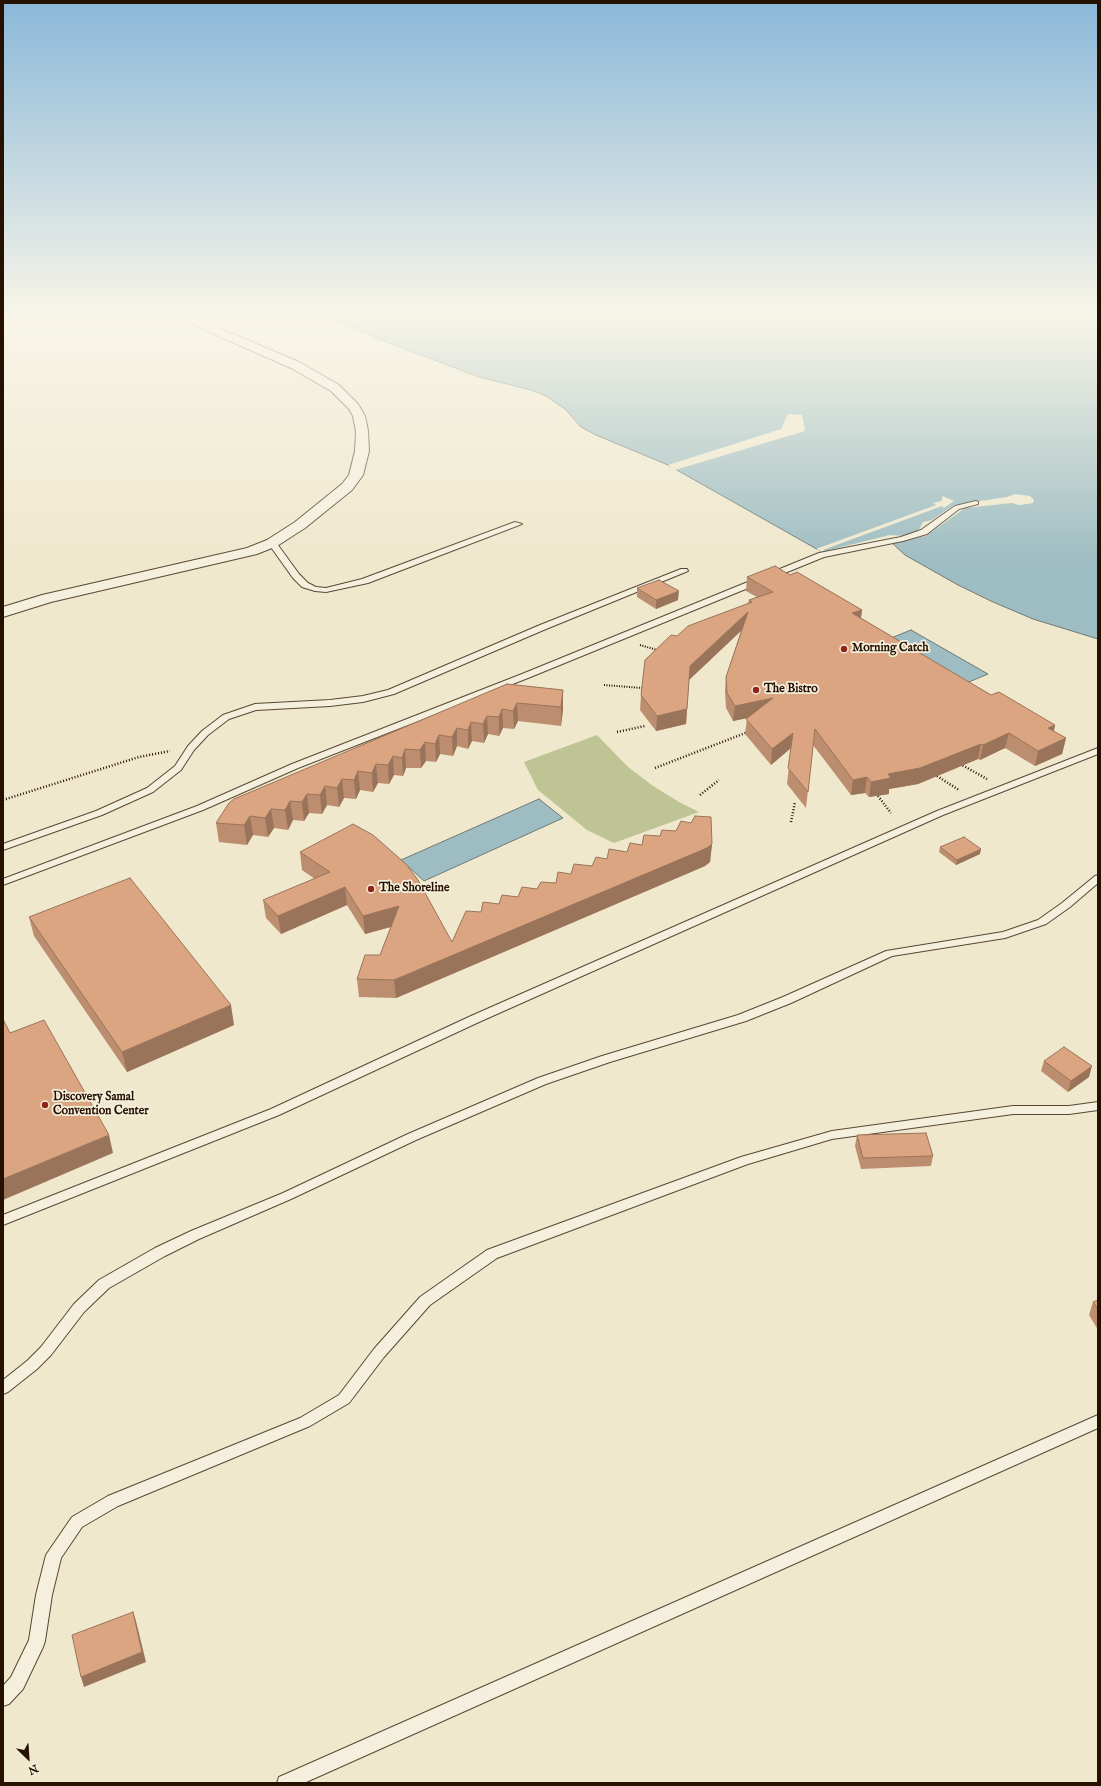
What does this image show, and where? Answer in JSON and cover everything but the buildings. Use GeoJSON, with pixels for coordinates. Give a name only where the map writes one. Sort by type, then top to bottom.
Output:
{"type":"FeatureCollection","features":[{"type":"Feature","properties":{"kind":"street"},"geometry":{"type":"LineString","coordinates":[[3,612],[47,598],[224,559],[272,544],[327,504],[347,487],[356,475],[362,451],[362,431],[359,416],[344,396]]}},
{"type":"Feature","properties":{"kind":"lane"},"geometry":{"type":"LineString","coordinates":[[3,882],[200,808],[295,766],[525,676],[822,555],[903,539],[924,532],[957,508],[976,503]]}},
{"type":"Feature","properties":{"kind":"lane"},"geometry":{"type":"LineString","coordinates":[[272,544],[296,576],[305,585],[314,589],[326,590],[365,581],[518,524]]}},
{"type":"Feature","properties":{"kind":"lane"},"geometry":{"type":"LineString","coordinates":[[3,847],[99,813],[150,790],[178,768],[191,748],[205,733],[226,717],[255,708],[330,703],[363,699],[391,692],[543,627],[684,571]]}},
{"type":"Feature","properties":{"kind":"lane"},"geometry":{"type":"LineString","coordinates":[[3,1220],[275,1112],[475,1019],[940,813],[1098,751]]}},
{"type":"Feature","properties":{"kind":"lane"},"geometry":{"type":"LineString","coordinates":[[3,1388],[32,1365],[46,1351],[80,1308],[104,1284],[160,1252],[195,1235],[287,1196],[412,1138],[542,1081],[606,1059],[742,1018],[809,990],[890,953],[1005,935],[1042,922],[1066,905],[1098,878]]}},
{"type":"Feature","properties":{"kind":"lane"},"geometry":{"type":"LineString","coordinates":[[3,1698],[17,1683],[37,1641],[44,1595],[54,1555],[77,1522],[120,1498],[208,1460],[305,1422],[344,1399],[379,1354],[425,1300],[492,1254],[745,1160],[832,1135],[1013,1110],[1069,1110],[1098,1106]]}},
{"type":"Feature","properties":{"kind":"lane"},"geometry":{"type":"LineString","coordinates":[[285,1783],[1098,1421]]}},
{"type":"Feature","properties":{"kind":"path"},"geometry":{"type":"LineString","coordinates":[[640,645],[659,651]]}},
{"type":"Feature","properties":{"kind":"path"},"geometry":{"type":"LineString","coordinates":[[604,685],[642,688]]}},
{"type":"Feature","properties":{"kind":"path"},"geometry":{"type":"LineString","coordinates":[[617,732],[645,726]]}},
{"type":"Feature","properties":{"kind":"path"},"geometry":{"type":"LineString","coordinates":[[655,768],[750,731]]}},
{"type":"Feature","properties":{"kind":"path"},"geometry":{"type":"LineString","coordinates":[[3,800],[59,781],[139,757],[191,748]]}},
{"type":"Feature","properties":{"kind":"path"},"geometry":{"type":"LineString","coordinates":[[955,762],[989,780]]}},
{"type":"Feature","properties":{"kind":"path"},"geometry":{"type":"LineString","coordinates":[[937,776],[959,790]]}},
{"type":"Feature","properties":{"kind":"path"},"geometry":{"type":"LineString","coordinates":[[700,796],[719,780]]}},
{"type":"Feature","properties":{"kind":"path"},"geometry":{"type":"LineString","coordinates":[[878,796],[891,813]]}},
{"type":"Feature","properties":{"kind":"path"},"geometry":{"type":"LineString","coordinates":[[791,822],[795,802]]}},
{"type":"Feature","properties":{"kind":"green space"},"geometry":{"type":"Polygon","coordinates":[[[597,735],[628,767],[653,786],[699,812],[614,843],[587,830],[538,790],[524,762],[597,735]]]}},
{"type":"Feature","properties":{"kind":"water"},"geometry":{"type":"Polygon","coordinates":[[[547,396],[1098,396],[1098,639],[1033,619],[993,602],[958,585],[905,555],[892,543],[829,556],[668,465],[596,435],[581,427],[565,409],[547,396]]]}},
{"type":"Feature","properties":{"kind":"water"},"geometry":{"type":"Polygon","coordinates":[[[911,630],[988,674],[957,687],[881,642],[911,630]]]}},
{"type":"Feature","properties":{"kind":"water"},"geometry":{"type":"Polygon","coordinates":[[[539,799],[563,818],[424,881],[401,860],[539,799]]]}},
{"type":"Feature","properties":{"kind":"pier"},"geometry":{"type":"Polygon","coordinates":[[[788,414],[802,415],[805,431],[675,470],[668,465],[781,429],[788,414]]]}},
{"type":"Feature","properties":{"kind":"pier"},"geometry":{"type":"Polygon","coordinates":[[[1015,494],[1030,496],[1034,500],[1033,503],[1019,505],[1012,503],[965,508],[926,536],[829,556],[816,549],[936,505],[933,503],[942,501],[942,496],[954,501],[944,508],[942,506],[823,550],[825,551],[890,535],[904,536],[917,533],[923,522],[932,520],[954,505],[1007,497],[1015,494]]]}},
{"type":"Feature","properties":{"kind":"place","name":"Morning Catch"},"geometry":{"type":"Point","coordinates":[844,649]}},
{"type":"Feature","properties":{"kind":"place","name":"The Bistro"},"geometry":{"type":"Point","coordinates":[756,690]}},
{"type":"Feature","properties":{"kind":"place","name":"The Shoreline"},"geometry":{"type":"Point","coordinates":[371,889]}},
{"type":"Feature","properties":{"kind":"place","name":"Discovery Samal Convention Center"},"geometry":{"type":"Point","coordinates":[45,1105]}}]}
